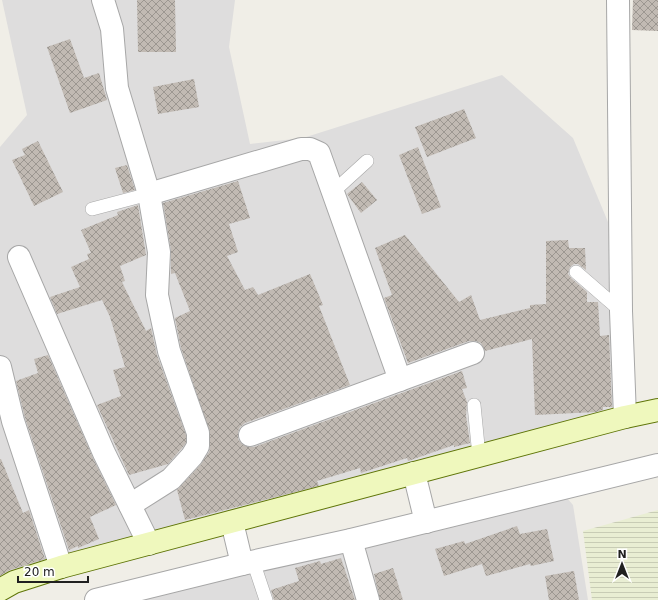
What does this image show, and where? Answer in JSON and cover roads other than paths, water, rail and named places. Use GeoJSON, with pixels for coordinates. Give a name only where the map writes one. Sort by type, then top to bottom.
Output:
{"type":"FeatureCollection","features":[{"type":"Feature","properties":{"kind":"street"},"geometry":{"type":"LineString","coordinates":[[104,0],[112,29],[118,88],[149,194],[159,252],[157,295],[169,352],[198,433],[198,446],[192,456],[171,479],[130,505]]}},
{"type":"Feature","properties":{"kind":"street"},"geometry":{"type":"LineString","coordinates":[[618,0],[621,311],[625,417]]}},
{"type":"Feature","properties":{"kind":"street"},"geometry":{"type":"LineString","coordinates":[[149,194],[301,149],[310,149],[318,153],[400,380]]}},
{"type":"Feature","properties":{"kind":"street"},"geometry":{"type":"LineString","coordinates":[[19,257],[104,453],[149,544]]}},
{"type":"Feature","properties":{"kind":"street"},"geometry":{"type":"LineString","coordinates":[[250,435],[473,353]]}},
{"type":"Feature","properties":{"kind":"street"},"geometry":{"type":"LineString","coordinates":[[2,382],[13,421],[62,567]]}},
{"type":"Feature","properties":{"kind":"street"},"geometry":{"type":"LineString","coordinates":[[0,590],[14,582],[62,567],[149,544],[241,549],[351,540],[421,500],[479,456],[625,417],[658,410]]}},
{"type":"Feature","properties":{"kind":"street"},"geometry":{"type":"LineString","coordinates":[[96,600],[241,549],[421,500],[658,465]]}},
{"type":"Feature","properties":{"kind":"street"},"geometry":{"type":"LineString","coordinates":[[351,540],[368,600]]}},
{"type":"Feature","properties":{"kind":"lane"},"geometry":{"type":"LineString","coordinates":[[333,192],[367,161]]}},
{"type":"Feature","properties":{"kind":"lane"},"geometry":{"type":"LineString","coordinates":[[92,209],[149,194]]}},
{"type":"Feature","properties":{"kind":"lane"},"geometry":{"type":"LineString","coordinates":[[576,272],[621,311]]}},
{"type":"Feature","properties":{"kind":"lane"},"geometry":{"type":"LineString","coordinates":[[474,405],[479,456]]}},
{"type":"Feature","properties":{"kind":"lane"},"geometry":{"type":"LineString","coordinates":[[241,549],[266,600]]}}]}
